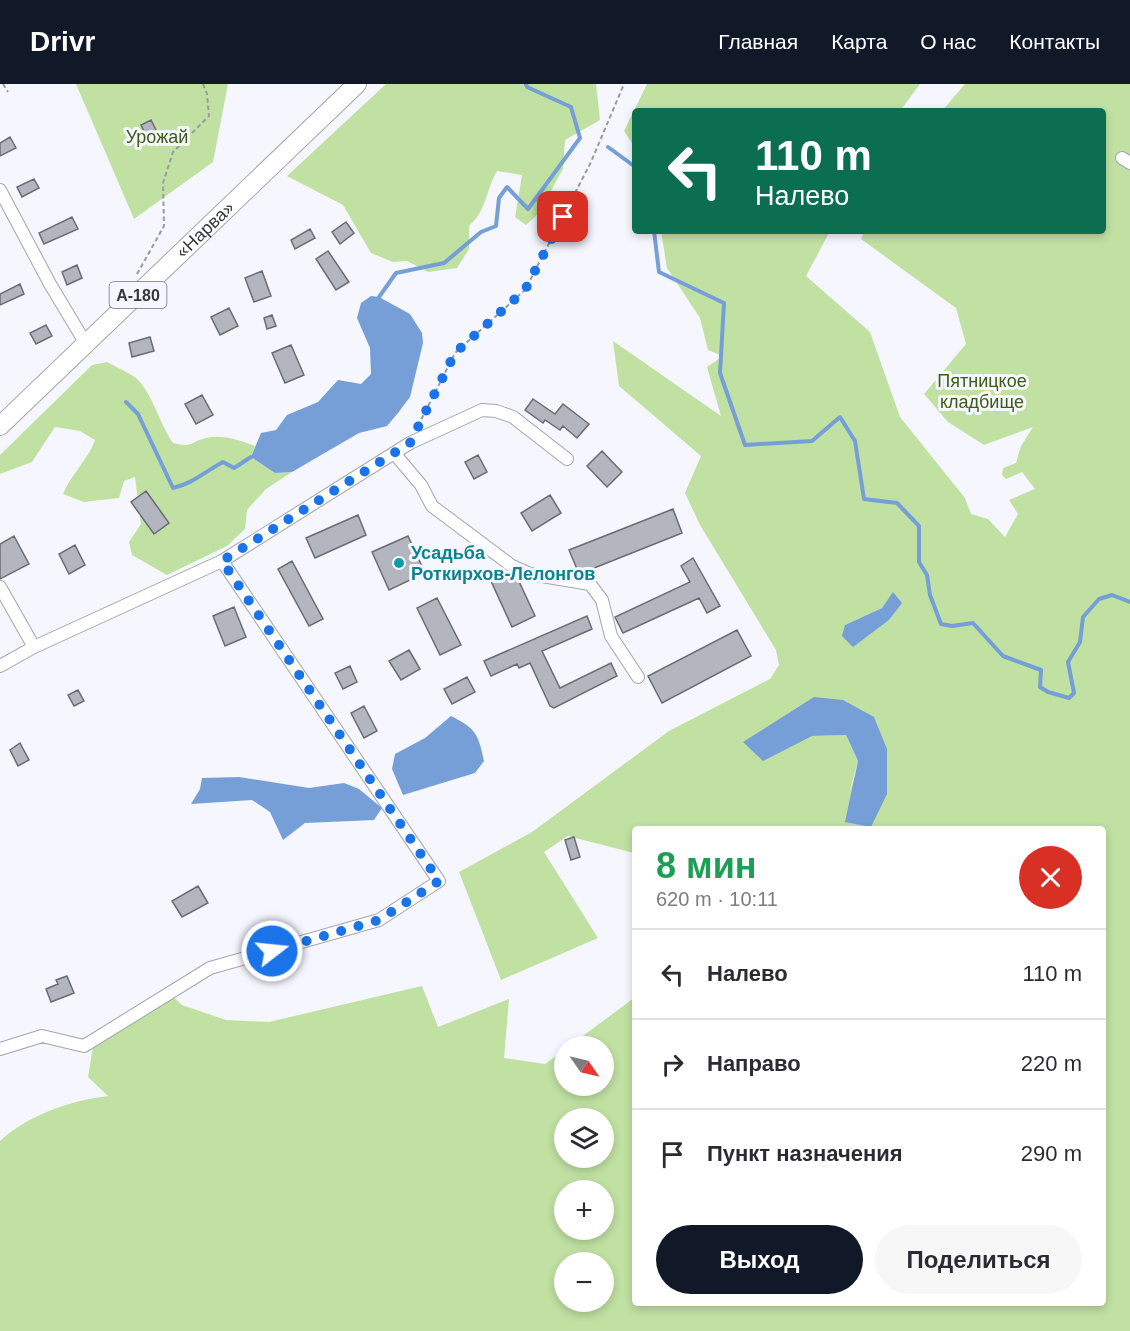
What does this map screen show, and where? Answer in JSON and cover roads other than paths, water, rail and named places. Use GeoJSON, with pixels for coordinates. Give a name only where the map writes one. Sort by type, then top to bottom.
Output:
{"type":"FeatureCollection","features":[{"type":"Feature","properties":{"kind":"highway","name":"«Нарва»"},"geometry":{"type":"LineString","coordinates":[[0,426],[357,84]]}},
{"type":"Feature","properties":{"kind":"street"},"geometry":{"type":"LineString","coordinates":[[0,190],[50,284],[87,344]]}},
{"type":"Feature","properties":{"kind":"street"},"geometry":{"type":"LineString","coordinates":[[0,666],[34,647],[222,561],[410,443],[463,418],[490,409],[513,417],[567,459]]}},
{"type":"Feature","properties":{"kind":"street"},"geometry":{"type":"LineString","coordinates":[[394,453],[421,485],[432,506],[496,556],[530,574],[590,584],[602,600],[611,636],[638,677]]}},
{"type":"Feature","properties":{"kind":"street"},"geometry":{"type":"LineString","coordinates":[[0,1049],[42,1036],[84,1046],[210,968],[379,920],[439,881],[222,561]]}},
{"type":"Feature","properties":{"kind":"street"},"geometry":{"type":"LineString","coordinates":[[0,587],[34,647]]}},
{"type":"Feature","properties":{"kind":"water"},"geometry":{"type":"Polygon","coordinates":[[[371,296],[379,297],[410,314],[422,333],[423,343],[410,397],[387,426],[359,433],[292,472],[275,473],[251,457],[261,433],[276,430],[287,415],[318,402],[338,380],[361,384],[371,374],[370,348],[357,318],[361,303],[371,296]]]}},
{"type":"Feature","properties":{"kind":"water"},"geometry":{"type":"Polygon","coordinates":[[[893,592],[902,603],[889,620],[853,647],[842,636],[845,625],[882,608],[893,592]]]}},
{"type":"Feature","properties":{"kind":"water"},"geometry":{"type":"Polygon","coordinates":[[[814,697],[843,700],[874,717],[887,749],[887,794],[871,826],[845,822],[858,761],[846,735],[812,736],[763,761],[743,742],[814,697]]]}},
{"type":"Feature","properties":{"kind":"water"},"geometry":{"type":"Polygon","coordinates":[[[451,716],[475,733],[484,761],[475,773],[403,795],[392,769],[395,754],[425,738],[451,716]]]}},
{"type":"Feature","properties":{"kind":"water"},"geometry":{"type":"Polygon","coordinates":[[[239,777],[309,788],[344,783],[359,789],[382,808],[374,820],[305,823],[283,840],[270,812],[252,800],[191,804],[200,789],[202,778],[239,777]]]}},
{"type":"Feature","properties":{"kind":"waterway"},"geometry":{"type":"LineString","coordinates":[[379,297],[396,273],[444,263],[481,232],[496,226],[499,198],[507,187],[528,209],[580,138],[571,107],[527,87],[526,84]]}},
{"type":"Feature","properties":{"kind":"waterway"},"geometry":{"type":"LineString","coordinates":[[608,147],[632,165]]}},
{"type":"Feature","properties":{"kind":"waterway"},"geometry":{"type":"LineString","coordinates":[[654,234],[659,272],[724,303],[720,373],[745,445],[812,441],[840,417],[855,441],[864,499],[897,503],[919,526],[919,562],[927,575],[930,595],[941,624],[952,626],[973,623],[1003,656],[1041,670],[1040,687],[1048,692],[1069,698],[1074,693],[1068,662],[1080,642],[1083,617],[1099,599],[1112,595],[1130,602]]}},
{"type":"Feature","properties":{"kind":"waterway"},"geometry":{"type":"LineString","coordinates":[[126,402],[138,414],[173,488],[193,480],[223,462],[234,468],[251,457]]}},
{"type":"Feature","properties":{"kind":"place","name":"Усадьба Роткирхов-Лелонгов"},"geometry":{"type":"Point","coordinates":[399,563]}},
{"type":"Feature","properties":{"kind":"park label","name":"Урожай"},"geometry":{"type":"Point","coordinates":[157,137]}},
{"type":"Feature","properties":{"kind":"park label","name":"Пятницкое кладбище"},"geometry":{"type":"Point","coordinates":[982,391]}}]}
